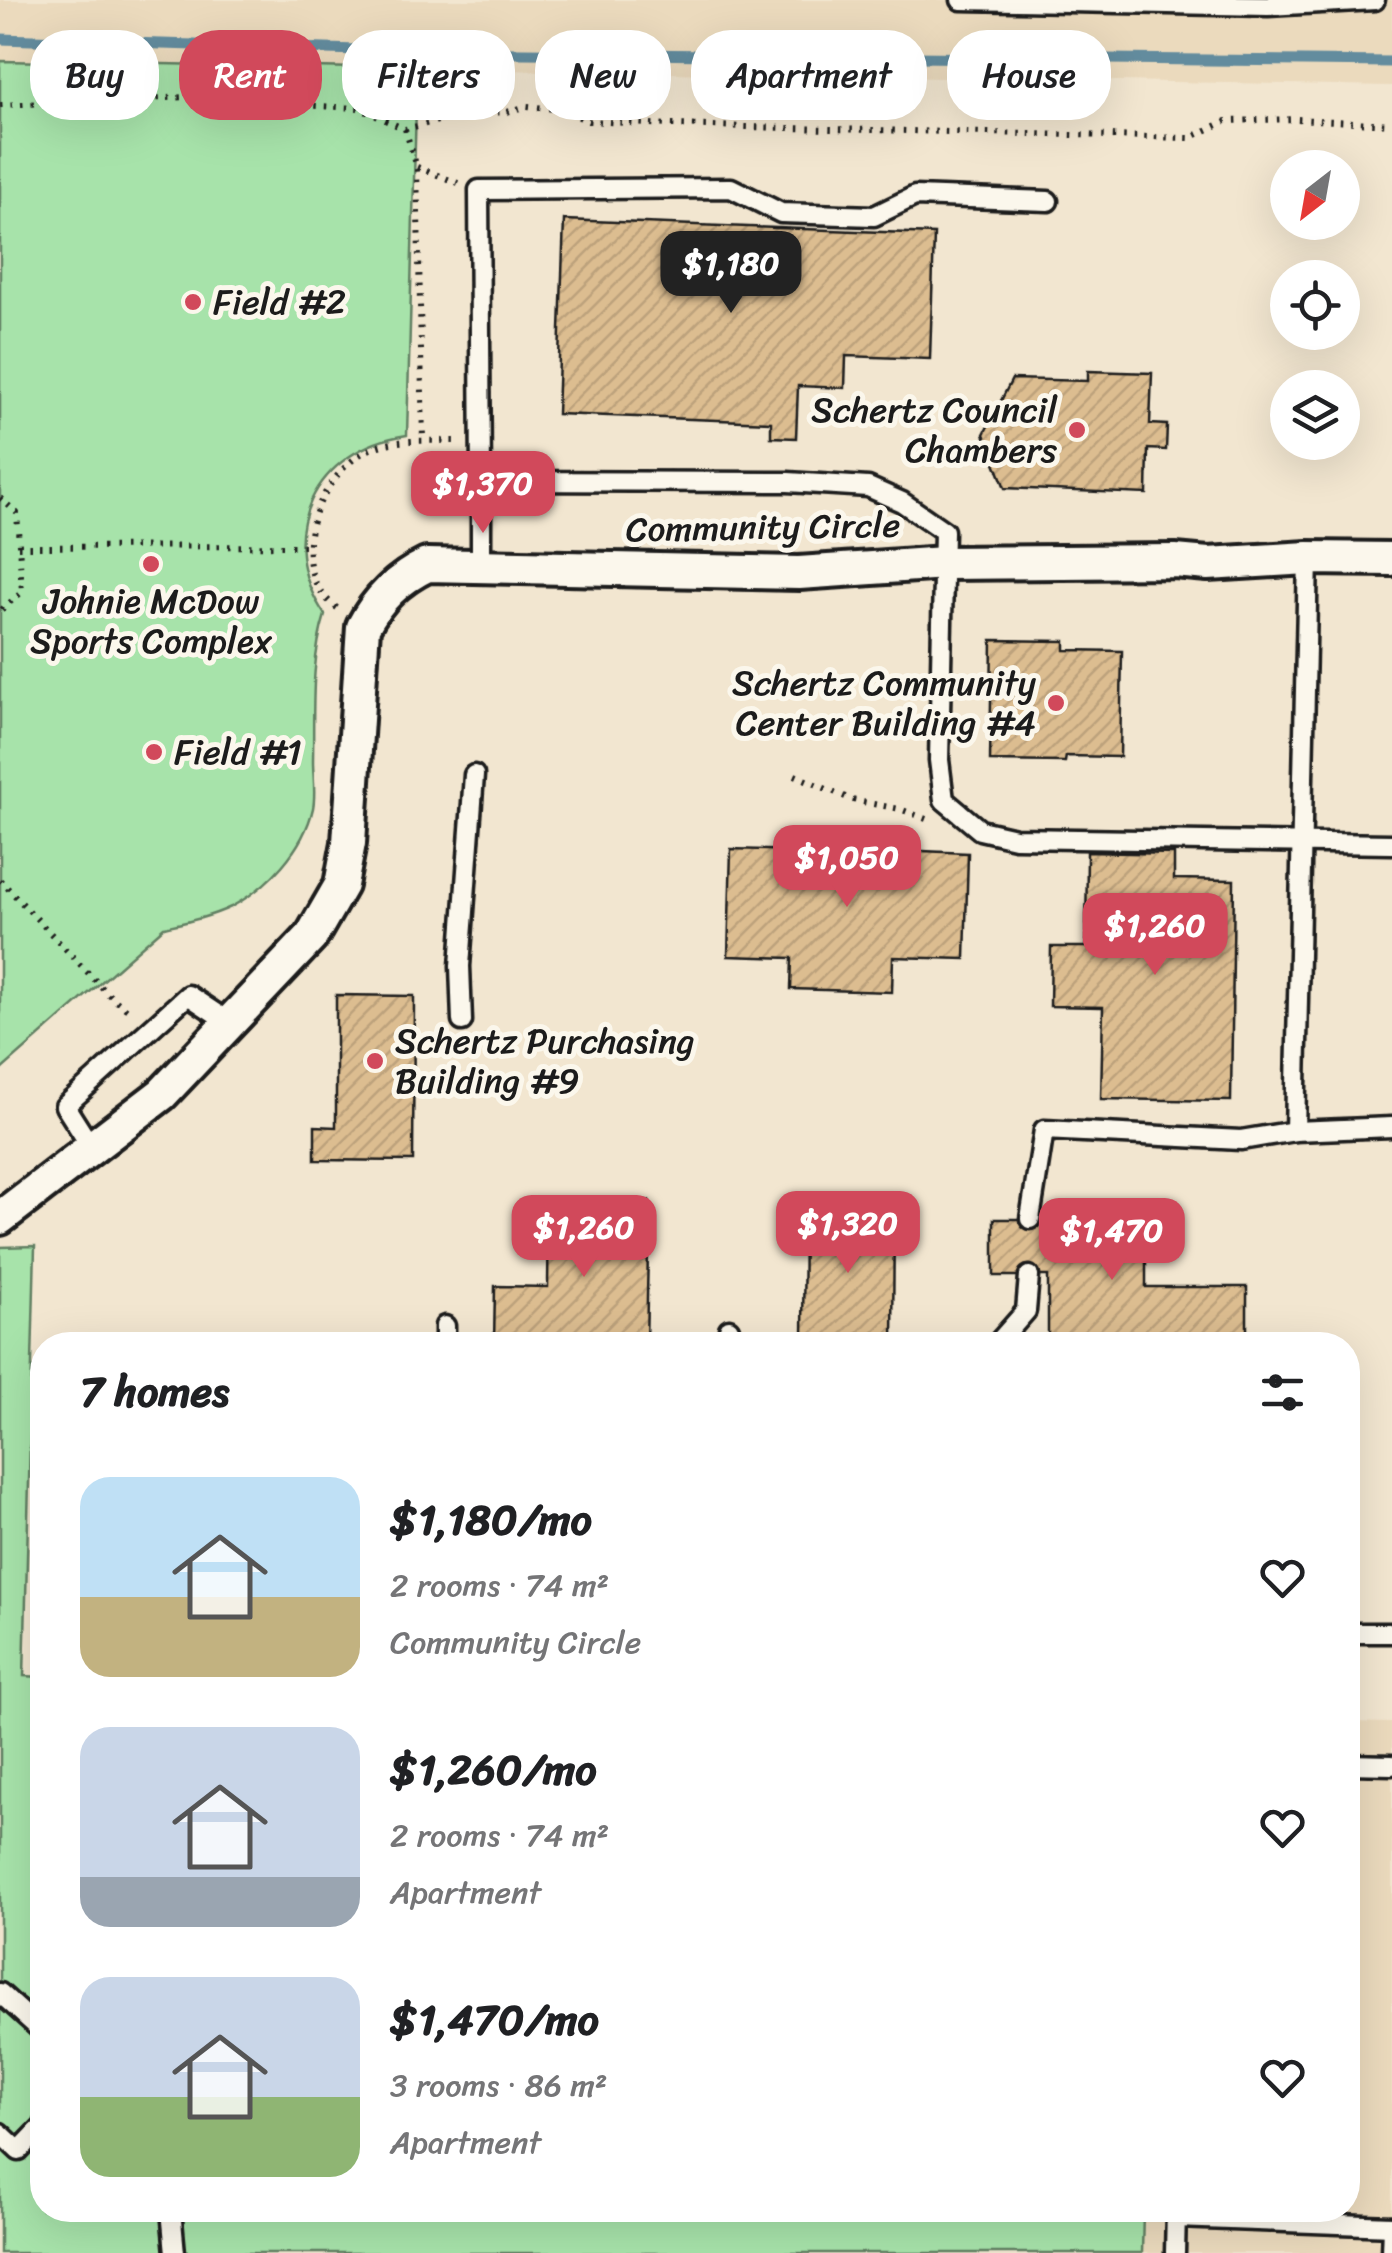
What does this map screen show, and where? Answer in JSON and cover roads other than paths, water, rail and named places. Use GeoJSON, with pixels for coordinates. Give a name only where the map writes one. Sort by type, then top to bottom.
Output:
{"type":"FeatureCollection","features":[{"type":"Feature","properties":{"kind":"street","name":"Community Circle"},"geometry":{"type":"LineString","coordinates":[[230,1023],[311,938],[341,885],[350,843],[363,627],[370,612],[400,579],[427,565],[799,573],[945,563],[1208,564],[1308,558],[1392,559]]}},
{"type":"Feature","properties":{"kind":"street"},"geometry":{"type":"LineString","coordinates":[[0,1218],[162,1094],[230,1023]]}},
{"type":"Feature","properties":{"kind":"lane"},"geometry":{"type":"LineString","coordinates":[[961,0],[1268,6],[1375,0]]}},
{"type":"Feature","properties":{"kind":"lane"},"geometry":{"type":"LineString","coordinates":[[481,568],[479,190],[731,188],[780,213],[874,216],[914,196],[1048,201]]}},
{"type":"Feature","properties":{"kind":"lane"},"geometry":{"type":"LineString","coordinates":[[481,481],[868,486],[902,502],[944,531],[940,774],[944,800],[980,830],[1015,838],[1392,844]]}},
{"type":"Feature","properties":{"kind":"lane"},"geometry":{"type":"LineString","coordinates":[[1296,1130],[1308,558]]}},
{"type":"Feature","properties":{"kind":"lane"},"geometry":{"type":"LineString","coordinates":[[462,1020],[460,966],[474,775]]}},
{"type":"Feature","properties":{"kind":"lane"},"geometry":{"type":"LineString","coordinates":[[91,1146],[65,1106],[151,1028],[188,996],[230,1023]]}},
{"type":"Feature","properties":{"kind":"lane"},"geometry":{"type":"LineString","coordinates":[[1030,1219],[1044,1130],[1241,1140],[1296,1130],[1392,1127]]}},
{"type":"Feature","properties":{"kind":"lane"},"geometry":{"type":"LineString","coordinates":[[1007,1332],[1026,1311],[1029,1276]]}},
{"type":"Feature","properties":{"kind":"lane"},"geometry":{"type":"LineString","coordinates":[[1360,1633],[1392,1633]]}},
{"type":"Feature","properties":{"kind":"lane"},"geometry":{"type":"LineString","coordinates":[[1360,1764],[1392,1764]]}},
{"type":"Feature","properties":{"kind":"lane"},"geometry":{"type":"LineString","coordinates":[[0,1993],[30,2020]]}},
{"type":"Feature","properties":{"kind":"lane"},"geometry":{"type":"LineString","coordinates":[[0,2134],[20,2151],[30,2141]]}},
{"type":"Feature","properties":{"kind":"lane"},"geometry":{"type":"LineString","coordinates":[[172,2222],[176,2253]]}},
{"type":"Feature","properties":{"kind":"lane"},"geometry":{"type":"LineString","coordinates":[[1175,2253],[1176,2222]]}},
{"type":"Feature","properties":{"kind":"lane"},"geometry":{"type":"LineString","coordinates":[[1320,2222],[1392,2226],[1391,2253]]}},
{"type":"Feature","properties":{"kind":"waterway"},"geometry":{"type":"LineString","coordinates":[[0,39],[425,52],[1392,62]]}},
{"type":"Feature","properties":{"kind":"place","name":"Field #2"},"geometry":{"type":"Point","coordinates":[193,302]}},
{"type":"Feature","properties":{"kind":"place","name":"Schertz Council Chambers"},"geometry":{"type":"Point","coordinates":[1077,430]}},
{"type":"Feature","properties":{"kind":"place","name":"Johnie McDow Sports Complex"},"geometry":{"type":"Point","coordinates":[151,564]}},
{"type":"Feature","properties":{"kind":"place","name":"Schertz Community Center Building #4"},"geometry":{"type":"Point","coordinates":[1056,703]}},
{"type":"Feature","properties":{"kind":"place","name":"Field #1"},"geometry":{"type":"Point","coordinates":[154,752]}},
{"type":"Feature","properties":{"kind":"place","name":"Schertz Purchasing Building #9"},"geometry":{"type":"Point","coordinates":[375,1061]}}]}
